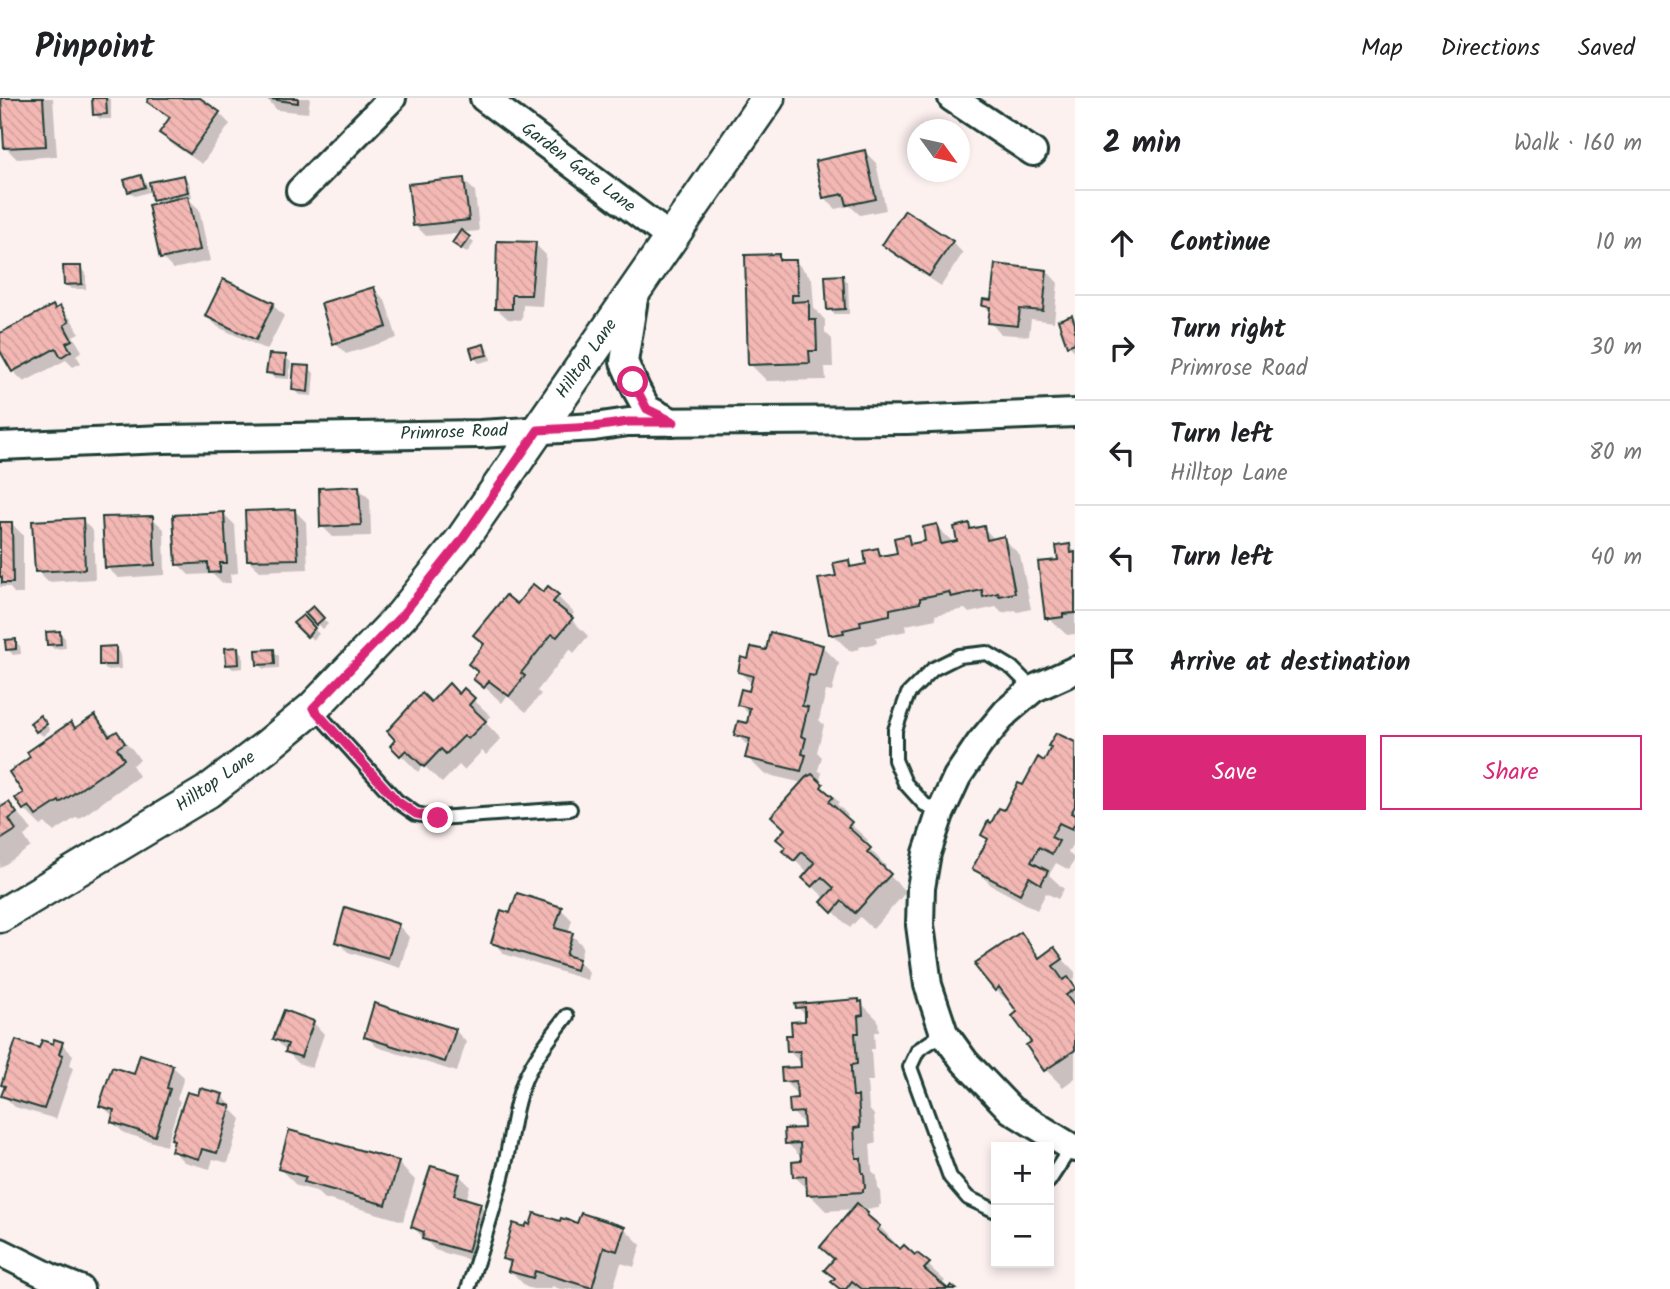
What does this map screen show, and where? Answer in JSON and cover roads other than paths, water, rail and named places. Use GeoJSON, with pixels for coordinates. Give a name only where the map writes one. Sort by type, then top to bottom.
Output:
{"type":"FeatureCollection","features":[{"type":"Feature","properties":{"kind":"street"},"geometry":{"type":"LineString","coordinates":[[300,191],[392,98]]}},
{"type":"Feature","properties":{"kind":"street","name":"Garden Gate Lane"},"geometry":{"type":"LineString","coordinates":[[484,98],[671,238]]}},
{"type":"Feature","properties":{"kind":"street","name":"Hilltop Lane"},"geometry":{"type":"LineString","coordinates":[[0,916],[207,792],[313,708],[402,615],[461,541],[768,98]]}},
{"type":"Feature","properties":{"kind":"street"},"geometry":{"type":"LineString","coordinates":[[952,98],[1033,152]]}},
{"type":"Feature","properties":{"kind":"street"},"geometry":{"type":"LineString","coordinates":[[635,291],[624,362],[647,409],[674,422]]}},
{"type":"Feature","properties":{"kind":"street","name":"Primrose Road"},"geometry":{"type":"LineString","coordinates":[[0,446],[163,439],[467,434],[594,427],[628,422],[906,420],[1075,413]]}},
{"type":"Feature","properties":{"kind":"street"},"geometry":{"type":"LineString","coordinates":[[1073,1147],[1011,1110],[965,1062],[944,1033],[928,985],[920,925],[921,888],[927,853],[940,814],[957,777],[1006,712],[1033,689],[1075,670]]}},
{"type":"Feature","properties":{"kind":"street"},"geometry":{"type":"LineString","coordinates":[[0,1252],[80,1289]]}},
{"type":"Feature","properties":{"kind":"lane"},"geometry":{"type":"LineString","coordinates":[[940,814],[924,804],[905,783],[895,760],[895,730],[908,694],[933,669],[959,656],[987,653],[1012,667],[1033,689]]}},
{"type":"Feature","properties":{"kind":"lane"},"geometry":{"type":"LineString","coordinates":[[313,708],[397,801],[416,814],[438,818],[570,809]]}},
{"type":"Feature","properties":{"kind":"lane"},"geometry":{"type":"LineString","coordinates":[[468,1289],[486,1234],[525,1080],[536,1058],[567,1016]]}},
{"type":"Feature","properties":{"kind":"lane"},"geometry":{"type":"LineString","coordinates":[[944,1033],[918,1050],[910,1066],[950,1177],[968,1198],[991,1209]]}},
{"type":"Feature","properties":{"kind":"lane"},"geometry":{"type":"LineString","coordinates":[[1054,1174],[1073,1147]]}}]}
